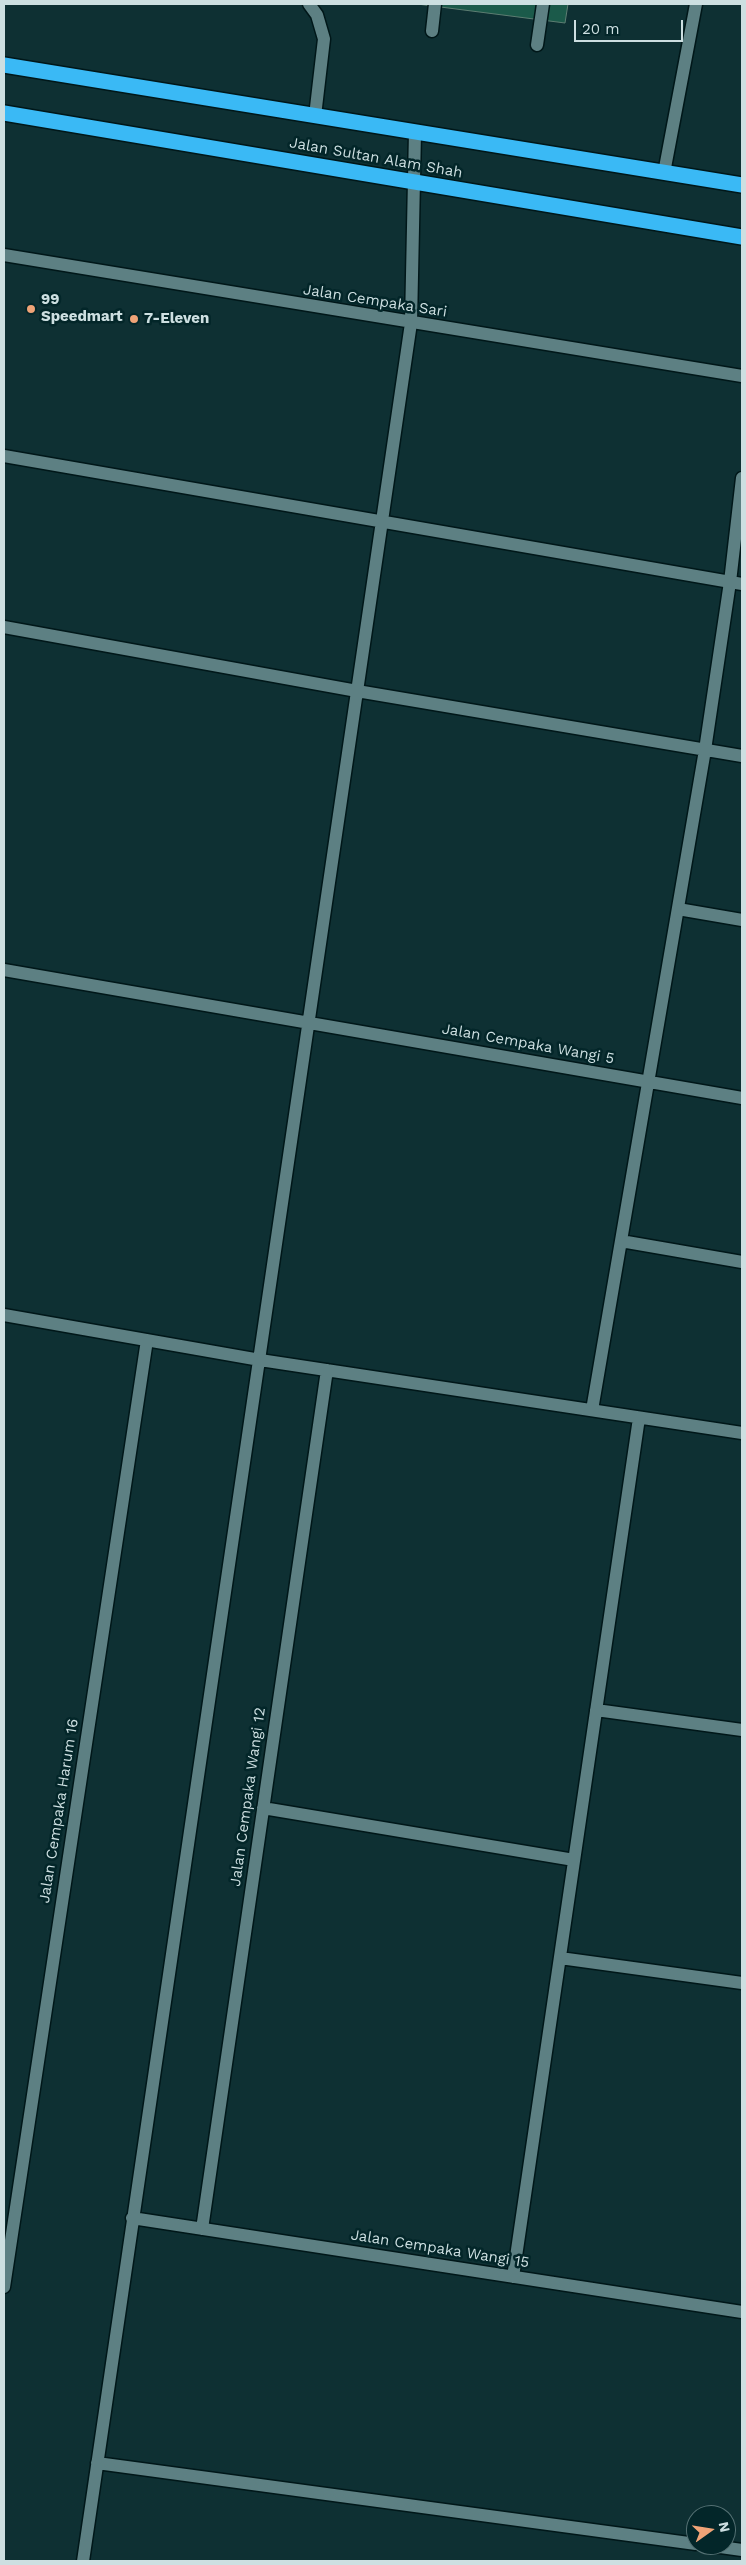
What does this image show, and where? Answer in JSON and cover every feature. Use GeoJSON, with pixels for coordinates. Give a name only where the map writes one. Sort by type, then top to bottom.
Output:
{"type":"FeatureCollection","features":[{"type":"Feature","properties":{"kind":"highway","name":"Jalan Sultan Alam Shah"},"geometry":{"type":"LineString","coordinates":[[4,65],[742,185]]}},
{"type":"Feature","properties":{"kind":"highway","name":"Jalan Sultan Alam Shah"},"geometry":{"type":"LineString","coordinates":[[4,113],[742,237]]}},
{"type":"Feature","properties":{"kind":"street"},"geometry":{"type":"LineString","coordinates":[[309,4],[317,15],[324,39],[315,116]]}},
{"type":"Feature","properties":{"kind":"street"},"geometry":{"type":"LineString","coordinates":[[432,32],[436,4]]}},
{"type":"Feature","properties":{"kind":"street"},"geometry":{"type":"LineString","coordinates":[[537,45],[543,4]]}},
{"type":"Feature","properties":{"kind":"street"},"geometry":{"type":"LineString","coordinates":[[664,173],[696,4]]}},
{"type":"Feature","properties":{"kind":"street"},"geometry":{"type":"LineString","coordinates":[[84,2561],[132,2218],[260,1360],[411,323],[415,132]]}},
{"type":"Feature","properties":{"kind":"street","name":"Jalan Cempaka Sari"},"geometry":{"type":"LineString","coordinates":[[4,255],[742,376]]}},
{"type":"Feature","properties":{"kind":"street"},"geometry":{"type":"LineString","coordinates":[[4,456],[381,523],[736,583]]}},
{"type":"Feature","properties":{"kind":"street"},"geometry":{"type":"LineString","coordinates":[[592,1410],[705,750],[736,583],[742,478]]}},
{"type":"Feature","properties":{"kind":"street"},"geometry":{"type":"LineString","coordinates":[[4,627],[357,691],[742,756]]}},
{"type":"Feature","properties":{"kind":"street"},"geometry":{"type":"LineString","coordinates":[[678,908],[742,920]]}},
{"type":"Feature","properties":{"kind":"street","name":"Jalan Cempaka Wangi 5"},"geometry":{"type":"LineString","coordinates":[[4,970],[742,1098]]}},
{"type":"Feature","properties":{"kind":"street"},"geometry":{"type":"LineString","coordinates":[[621,1241],[742,1262]]}},
{"type":"Feature","properties":{"kind":"street"},"geometry":{"type":"LineString","coordinates":[[4,1315],[260,1360],[742,1433]]}},
{"type":"Feature","properties":{"kind":"street","name":"Jalan Cempaka Harum 16"},"geometry":{"type":"LineString","coordinates":[[4,2287],[147,1340]]}},
{"type":"Feature","properties":{"kind":"street","name":"Jalan Cempaka Wangi 12"},"geometry":{"type":"LineString","coordinates":[[202,2229],[327,1370]]}},
{"type":"Feature","properties":{"kind":"street"},"geometry":{"type":"LineString","coordinates":[[513,2277],[639,1418]]}},
{"type":"Feature","properties":{"kind":"street"},"geometry":{"type":"LineString","coordinates":[[596,1710],[742,1730]]}},
{"type":"Feature","properties":{"kind":"street"},"geometry":{"type":"LineString","coordinates":[[263,1808],[574,1860]]}},
{"type":"Feature","properties":{"kind":"street"},"geometry":{"type":"LineString","coordinates":[[560,1958],[742,1983]]}},
{"type":"Feature","properties":{"kind":"street","name":"Jalan Cempaka Wangi 15"},"geometry":{"type":"LineString","coordinates":[[132,2218],[742,2312]]}},
{"type":"Feature","properties":{"kind":"street"},"geometry":{"type":"LineString","coordinates":[[97,2463],[686,2543]]}},
{"type":"Feature","properties":{"kind":"building"},"geometry":{"type":"Polygon","coordinates":[[[417,4],[568,4],[565,23],[417,4]]]}},
{"type":"Feature","properties":{"kind":"place","name":"99 Speedmart"},"geometry":{"type":"Point","coordinates":[31,309]}},
{"type":"Feature","properties":{"kind":"place","name":"7-Eleven"},"geometry":{"type":"Point","coordinates":[134,319]}}]}
